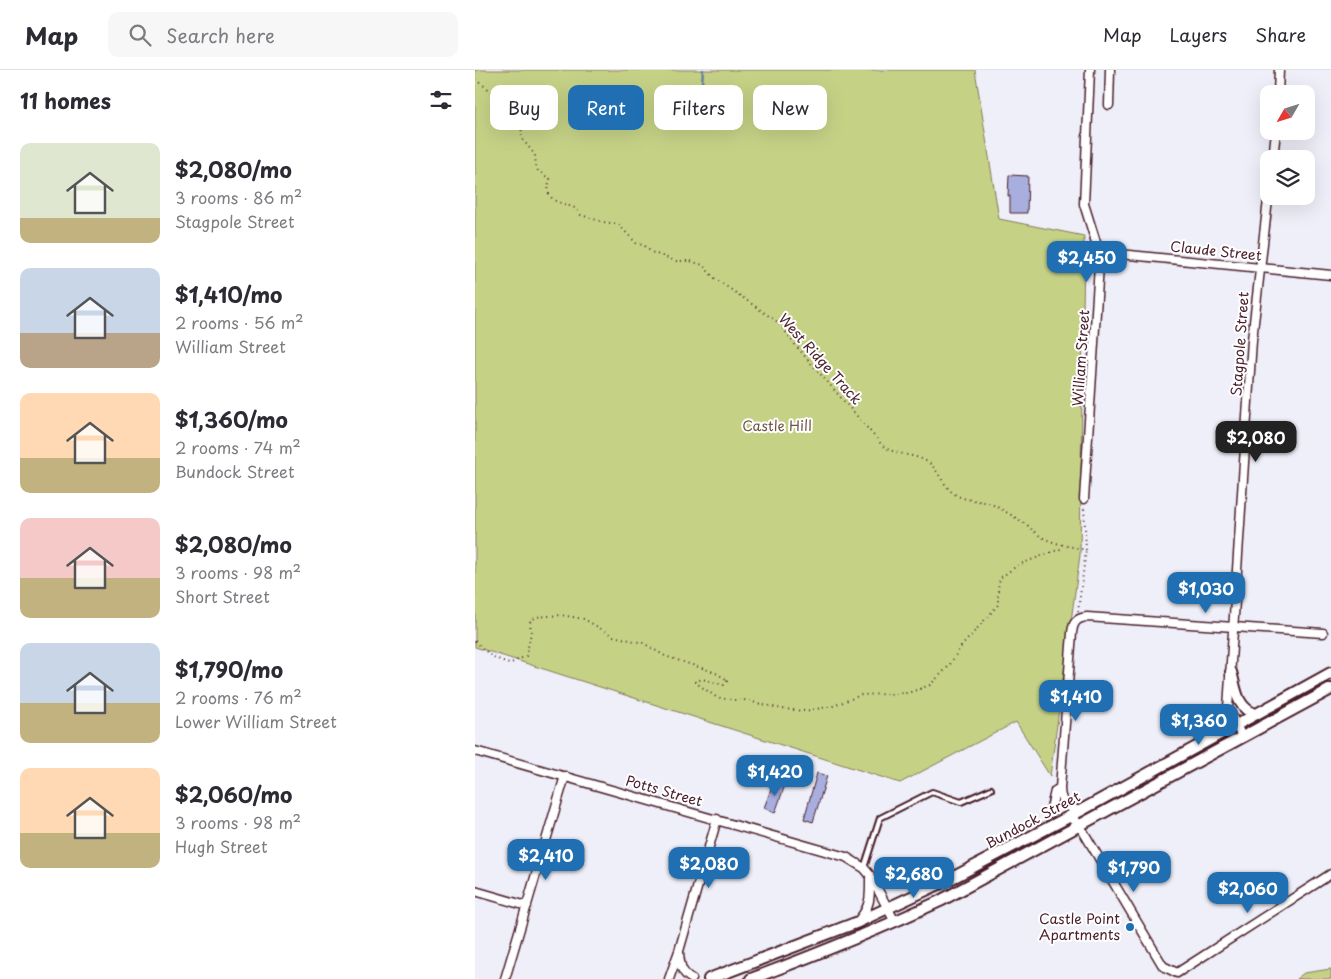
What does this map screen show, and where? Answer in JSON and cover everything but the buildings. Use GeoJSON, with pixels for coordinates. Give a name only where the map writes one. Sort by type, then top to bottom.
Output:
{"type":"FeatureCollection","features":[{"type":"Feature","properties":{"kind":"main road"},"geometry":{"type":"LineString","coordinates":[[1231,672],[1239,702],[1248,712],[1255,714]]}},
{"type":"Feature","properties":{"kind":"main road","name":"Bundock Street"},"geometry":{"type":"LineString","coordinates":[[709,979],[858,922],[954,877],[1080,811],[1235,724],[1331,673]]}},
{"type":"Feature","properties":{"kind":"main road","name":"Bundock Street"},"geometry":{"type":"LineString","coordinates":[[751,979],[895,922],[940,901],[1331,689]]}},
{"type":"Feature","properties":{"kind":"street","name":"William Street"},"geometry":{"type":"LineString","coordinates":[[1084,499],[1099,252],[1084,204],[1090,70]]}},
{"type":"Feature","properties":{"kind":"street"},"geometry":{"type":"LineString","coordinates":[[1109,106],[1111,70]]}},
{"type":"Feature","properties":{"kind":"street"},"geometry":{"type":"LineString","coordinates":[[1278,85],[1279,70]]}},
{"type":"Feature","properties":{"kind":"street","name":"Stagpole Street"},"geometry":{"type":"LineString","coordinates":[[1242,737],[1228,708],[1252,340],[1267,205]]}},
{"type":"Feature","properties":{"kind":"street","name":"Claude Street"},"geometry":{"type":"LineString","coordinates":[[1099,252],[1331,275]]}},
{"type":"Feature","properties":{"kind":"street"},"geometry":{"type":"LineString","coordinates":[[1080,811],[1066,805],[1060,795],[1060,788],[1073,625],[1081,618],[1323,633]]}},
{"type":"Feature","properties":{"kind":"street","name":"Potts Street"},"geometry":{"type":"LineString","coordinates":[[475,751],[846,857],[864,868],[870,875],[895,922]]}},
{"type":"Feature","properties":{"kind":"street"},"geometry":{"type":"LineString","coordinates":[[505,979],[565,776]]}},
{"type":"Feature","properties":{"kind":"street"},"geometry":{"type":"LineString","coordinates":[[1050,813],[1055,791],[1060,788]]}},
{"type":"Feature","properties":{"kind":"street"},"geometry":{"type":"LineString","coordinates":[[1068,817],[1080,826],[1163,966],[1177,973],[1331,874]]}},
{"type":"Feature","properties":{"kind":"street"},"geometry":{"type":"LineString","coordinates":[[669,979],[679,952],[717,819]]}},
{"type":"Feature","properties":{"kind":"street"},"geometry":{"type":"LineString","coordinates":[[858,922],[869,906],[870,875]]}},
{"type":"Feature","properties":{"kind":"street"},"geometry":{"type":"LineString","coordinates":[[475,891],[527,906]]}},
{"type":"Feature","properties":{"kind":"street"},"geometry":{"type":"LineString","coordinates":[[679,952],[682,971],[692,979]]}},
{"type":"Feature","properties":{"kind":"lane"},"geometry":{"type":"LineString","coordinates":[[864,868],[879,818],[933,792],[961,802],[991,789]]}},
{"type":"Feature","properties":{"kind":"path","name":"West Ridge Track"},"geometry":{"type":"LineString","coordinates":[[475,80],[483,84],[496,96],[503,108],[508,111],[521,111],[524,113],[521,134],[523,140],[535,155],[538,171],[550,179],[548,187],[549,194],[553,200],[575,208],[581,215],[603,222],[618,224],[637,244],[644,245],[651,252],[676,261],[703,265],[713,277],[779,323],[797,347],[889,451],[917,456],[930,464],[944,484],[957,496],[990,504],[1012,515],[1029,526],[1036,534],[1052,542],[1086,550]]}},
{"type":"Feature","properties":{"kind":"path"},"geometry":{"type":"LineString","coordinates":[[1073,625],[1078,614],[1086,550],[1084,499]]}},
{"type":"Feature","properties":{"kind":"path"},"geometry":{"type":"LineString","coordinates":[[475,642],[491,656],[509,664],[526,656],[531,633],[530,622],[537,617],[561,615],[584,619],[613,636],[643,643],[665,656],[714,672],[728,680],[724,684],[702,679],[695,682],[717,697],[744,700],[782,709],[805,711],[833,706],[861,695],[908,693],[930,685],[949,666],[961,648],[998,605],[1000,578],[1018,565],[1061,550],[1062,544]]}},
{"type":"Feature","properties":{"kind":"green space","name":"Castle Hill"},"geometry":{"type":"Polygon","coordinates":[[[475,70],[975,70],[999,219],[1084,236],[1080,555],[1050,776],[1016,722],[900,783],[475,647],[475,70]]]}},
{"type":"Feature","properties":{"kind":"green space"},"geometry":{"type":"Polygon","coordinates":[[[1331,969],[1331,979],[1296,979],[1304,973],[1331,969]]]}},
{"type":"Feature","properties":{"kind":"waterway"},"geometry":{"type":"LineString","coordinates":[[702,83],[703,70]]}},
{"type":"Feature","properties":{"kind":"place","name":"Castle Point Apartments"},"geometry":{"type":"Point","coordinates":[1130,927]}}]}
